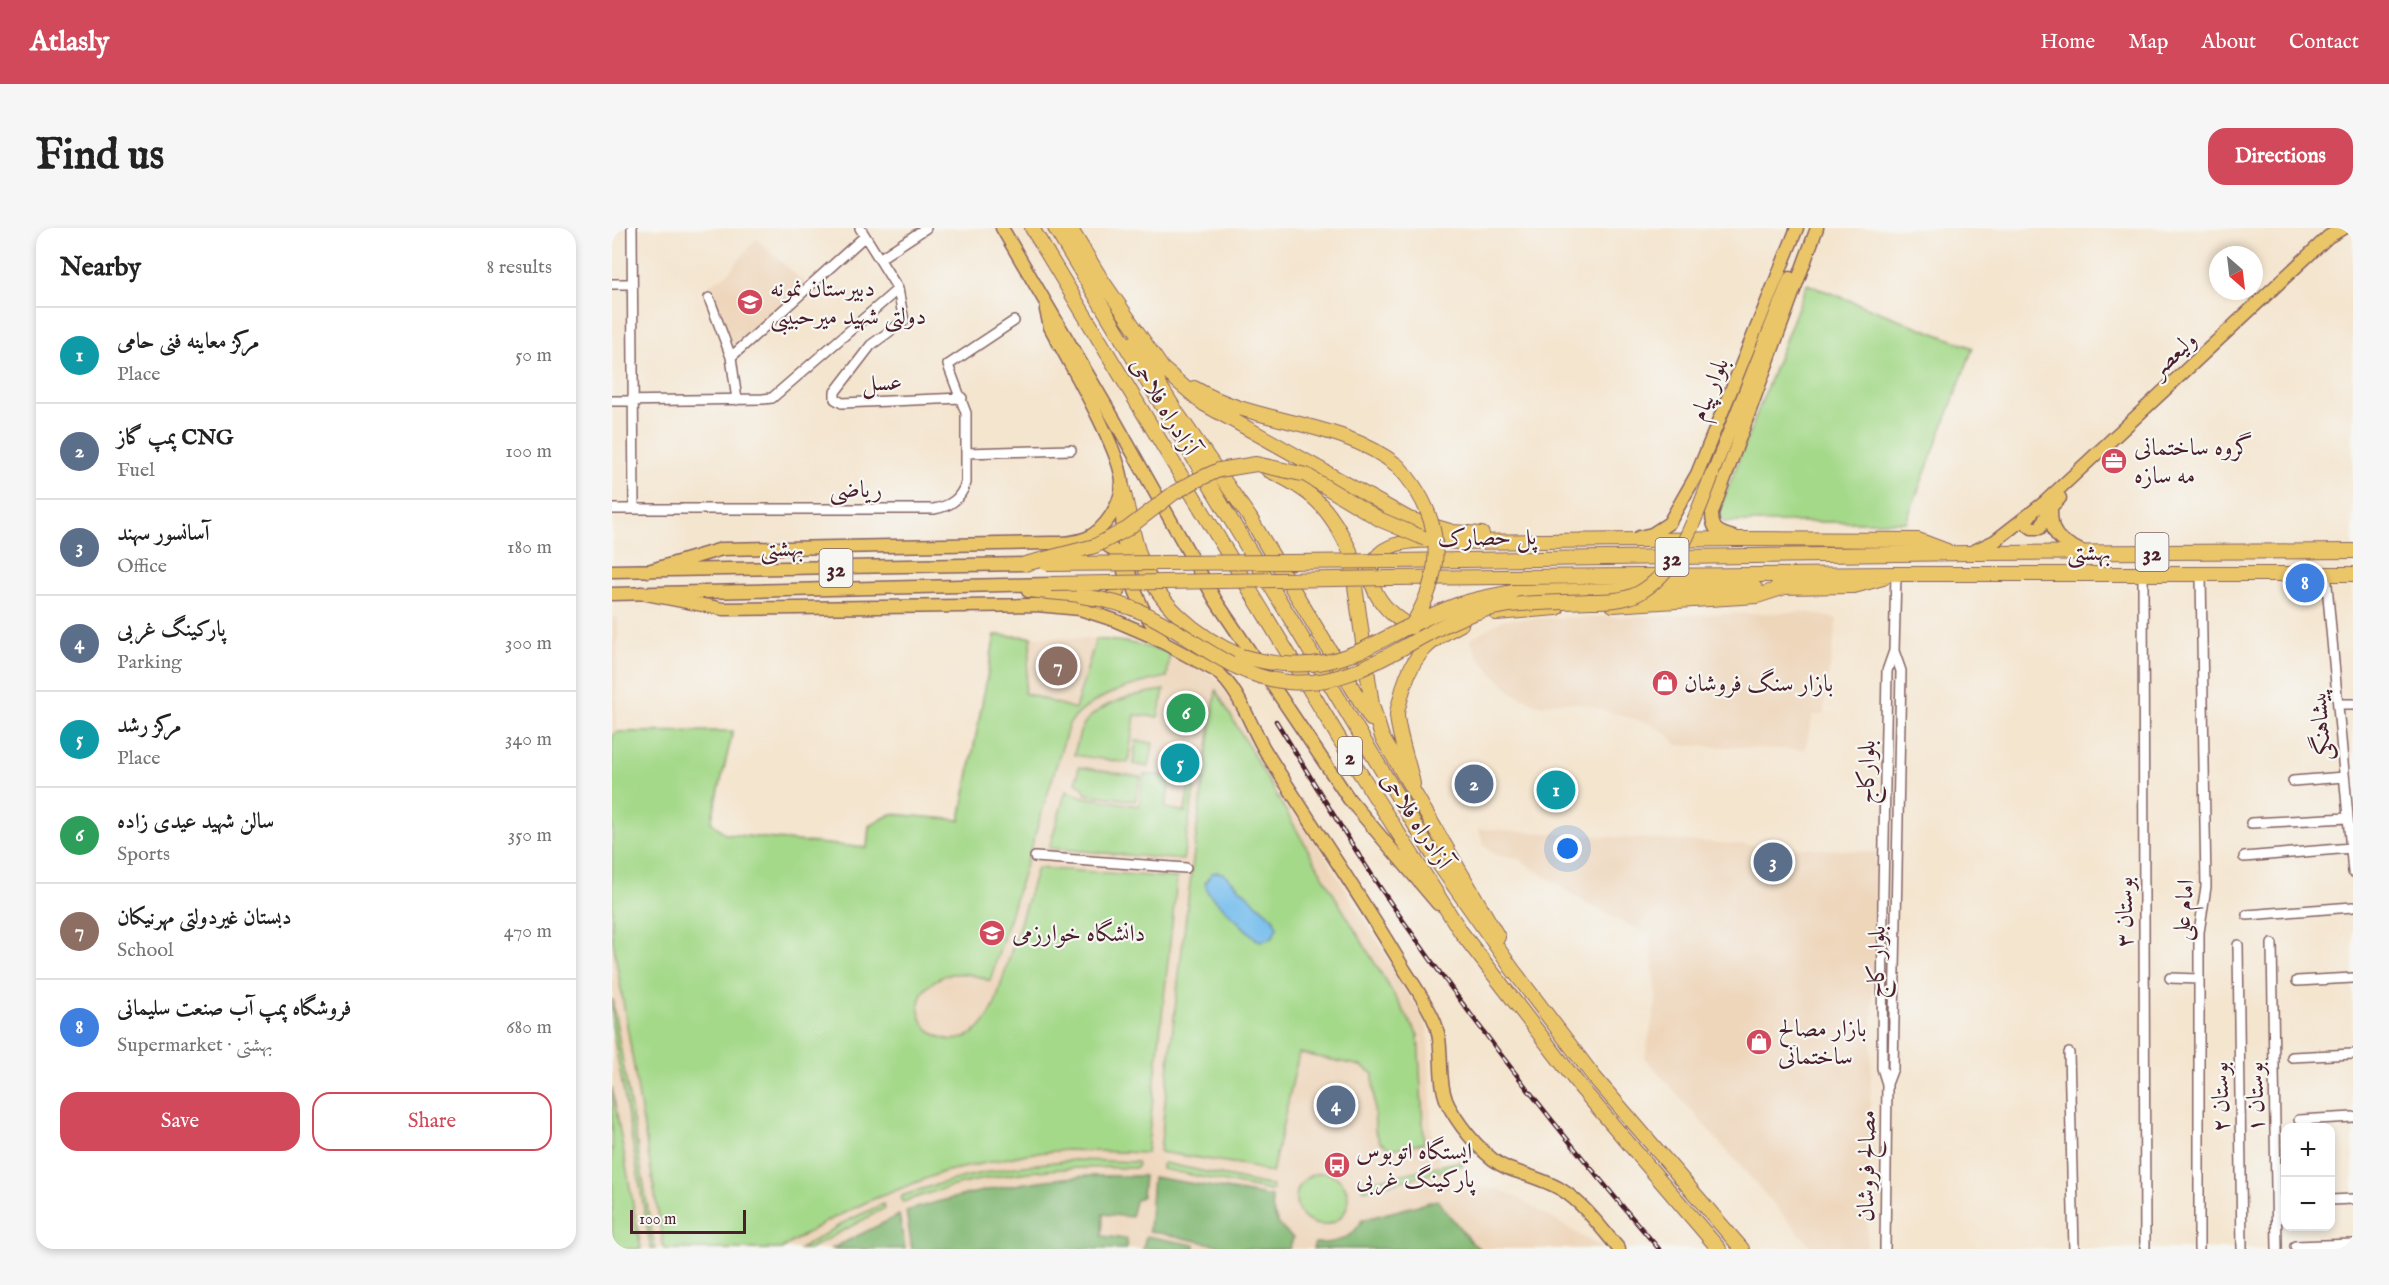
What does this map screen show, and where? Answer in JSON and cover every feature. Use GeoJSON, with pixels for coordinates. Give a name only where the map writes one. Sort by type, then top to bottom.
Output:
{"type":"FeatureCollection","features":[{"type":"Feature","properties":{"kind":"highway","name":"آزادراه فلاحی"},"geometry":{"type":"LineString","coordinates":[[1032,228],[1360,773],[1461,932],[1582,1089],[1719,1249]]}},
{"type":"Feature","properties":{"kind":"highway","name":"آزادراه فلاحی"},"geometry":{"type":"LineString","coordinates":[[1055,228],[1436,860],[1477,920],[1595,1078],[1742,1249]]}},
{"type":"Feature","properties":{"kind":"highway"},"geometry":{"type":"LineString","coordinates":[[1070,228],[1161,368],[1204,404],[1409,519],[1453,532],[1488,534],[1510,542]]}},
{"type":"Feature","properties":{"kind":"highway"},"geometry":{"type":"LineString","coordinates":[[1071,255],[1106,299],[1177,413],[1250,518],[1539,1005]]}},
{"type":"Feature","properties":{"kind":"highway"},"geometry":{"type":"LineString","coordinates":[[1161,368],[1210,397],[1343,435],[1372,447],[1398,466],[1412,481],[1427,507],[1434,529],[1436,551],[1430,587],[1418,615],[1401,640],[1384,658]]}},
{"type":"Feature","properties":{"kind":"highway"},"geometry":{"type":"LineString","coordinates":[[1256,464],[1298,484],[1317,500],[1333,518],[1350,551],[1372,705],[1382,737]]}},
{"type":"Feature","properties":{"kind":"highway"},"geometry":{"type":"LineString","coordinates":[[1025,564],[1095,546],[1127,529],[1174,493],[1196,481],[1219,470],[1256,464],[1306,476],[1381,520],[1426,540]]}},
{"type":"Feature","properties":{"kind":"highway"},"geometry":{"type":"LineString","coordinates":[[1080,603],[1116,602],[1148,615],[1227,664],[1265,678],[1287,682],[1318,682],[1346,675],[1384,658],[1451,622],[1485,610],[1528,603],[1618,600],[1638,593],[1654,581],[1677,552],[1689,530],[1712,475]]}},
{"type":"Feature","properties":{"kind":"highway"},"geometry":{"type":"LineString","coordinates":[[1122,486],[1140,556],[1167,604],[1181,619],[1210,640],[1241,656],[1286,665],[1309,665],[1334,661],[1360,651],[1455,605],[1512,592],[1854,586],[1896,574]]}},
{"type":"Feature","properties":{"kind":"highway"},"geometry":{"type":"LineString","coordinates":[[1449,630],[1426,631],[1406,626],[1393,617],[1384,606],[1372,582],[1373,565],[1377,556],[1398,545],[1426,540],[1457,542],[1632,539],[1918,540],[1951,553]]}},
{"type":"Feature","properties":{"kind":"highway","name":"بهشتی"},"geometry":{"type":"LineString","coordinates":[[1951,553],[2353,551]]}},
{"type":"Feature","properties":{"kind":"highway","name":"پل حصارک"},"geometry":{"type":"LineString","coordinates":[[1025,564],[1951,553]]}},
{"type":"Feature","properties":{"kind":"highway","name":"پل حصارک"},"geometry":{"type":"LineString","coordinates":[[1051,584],[1390,578],[1896,574]]}},
{"type":"Feature","properties":{"kind":"highway","name":"بهشتی"},"geometry":{"type":"LineString","coordinates":[[1896,574],[2353,574]]}},
{"type":"Feature","properties":{"kind":"highway"},"geometry":{"type":"LineString","coordinates":[[1417,801],[1397,715],[1406,677],[1413,661],[1449,630],[1492,613],[1757,596],[1785,587]]}},
{"type":"Feature","properties":{"kind":"main road"},"geometry":{"type":"LineString","coordinates":[[1002,228],[1115,420],[1216,601],[1349,799],[1461,932]]}},
{"type":"Feature","properties":{"kind":"main road","name":"بلوار پیام"},"geometry":{"type":"LineString","coordinates":[[1632,539],[1662,529],[1670,523],[1697,474],[1797,228]]}},
{"type":"Feature","properties":{"kind":"main road"},"geometry":{"type":"LineString","coordinates":[[1712,475],[1811,228]]}},
{"type":"Feature","properties":{"kind":"main road","name":"بلوار پیام"},"geometry":{"type":"LineString","coordinates":[[1712,513],[1817,228]]}},
{"type":"Feature","properties":{"kind":"main road","name":"ولیعصر"},"geometry":{"type":"LineString","coordinates":[[2033,512],[2027,522],[2032,528],[2037,529],[2042,526],[2051,507],[2334,243],[2343,228]]}},
{"type":"Feature","properties":{"kind":"main road","name":"ولیعصر"},"geometry":{"type":"LineString","coordinates":[[1971,553],[1995,541],[2033,512],[2328,237],[2343,228]]}},
{"type":"Feature","properties":{"kind":"main road"},"geometry":{"type":"LineString","coordinates":[[1043,297],[1050,327],[1102,425],[1121,471],[1122,543],[1129,574],[1149,619],[1166,644]]}},
{"type":"Feature","properties":{"kind":"main road"},"geometry":{"type":"LineString","coordinates":[[1697,474],[1698,483],[1704,490],[1713,492],[1721,487]]}},
{"type":"Feature","properties":{"kind":"main road"},"geometry":{"type":"LineString","coordinates":[[648,571],[722,549],[1061,543],[1087,537],[1113,513],[1122,486]]}},
{"type":"Feature","properties":{"kind":"main road"},"geometry":{"type":"LineString","coordinates":[[1680,505],[1689,500],[1699,500],[1707,505],[1712,513],[1714,528],[1718,532],[1740,539]]}},
{"type":"Feature","properties":{"kind":"main road"},"geometry":{"type":"LineString","coordinates":[[2051,507],[2052,528],[2055,534],[2063,542],[2083,552]]}},
{"type":"Feature","properties":{"kind":"main road"},"geometry":{"type":"LineString","coordinates":[[988,585],[1095,605],[1117,594],[1125,575],[1120,559],[1112,548],[1087,537]]}},
{"type":"Feature","properties":{"kind":"main road","name":"بهشتى"},"geometry":{"type":"LineString","coordinates":[[648,571],[1025,564]]}},
{"type":"Feature","properties":{"kind":"main road","name":"32"},"geometry":{"type":"LineString","coordinates":[[618,571],[648,571]]}},
{"type":"Feature","properties":{"kind":"main road","name":"بهشتى"},"geometry":{"type":"LineString","coordinates":[[641,593],[1051,584]]}},
{"type":"Feature","properties":{"kind":"main road"},"geometry":{"type":"LineString","coordinates":[[641,593],[723,609],[1080,603],[1216,671],[1225,678],[1265,750],[1381,931],[1433,1018],[1439,1037],[1443,1093],[1458,1121],[1475,1142],[1504,1167],[1562,1190],[1597,1223],[1619,1249]]}},
{"type":"Feature","properties":{"kind":"main road","name":"32"},"geometry":{"type":"LineString","coordinates":[[612,594],[641,593]]}},
{"type":"Feature","properties":{"kind":"street"},"geometry":{"type":"LineString","coordinates":[[632,228],[634,509]]}},
{"type":"Feature","properties":{"kind":"street"},"geometry":{"type":"LineString","coordinates":[[879,259],[926,228]]}},
{"type":"Feature","properties":{"kind":"street"},"geometry":{"type":"LineString","coordinates":[[612,401],[772,398],[898,289],[863,232],[731,357]]}},
{"type":"Feature","properties":{"kind":"street"},"geometry":{"type":"LineString","coordinates":[[612,284],[632,284]]}},
{"type":"Feature","properties":{"kind":"street","name":"عسل"},"geometry":{"type":"LineString","coordinates":[[898,289],[904,321],[871,345],[835,392],[835,399],[842,403],[962,398]]}},
{"type":"Feature","properties":{"kind":"street"},"geometry":{"type":"LineString","coordinates":[[709,298],[731,357],[737,400]]}},
{"type":"Feature","properties":{"kind":"street","name":"ریاضی"},"geometry":{"type":"LineString","coordinates":[[612,509],[934,509],[945,507],[962,493],[966,483],[966,413],[948,365],[1014,321]]}},
{"type":"Feature","properties":{"kind":"street"},"geometry":{"type":"LineString","coordinates":[[966,453],[1071,450]]}},
{"type":"Feature","properties":{"kind":"street"},"geometry":{"type":"LineString","coordinates":[[612,565],[618,571]]}},
{"type":"Feature","properties":{"kind":"street"},"geometry":{"type":"LineString","coordinates":[[1894,651],[1896,574]]}},
{"type":"Feature","properties":{"kind":"street","name":"امام علی"},"geometry":{"type":"LineString","coordinates":[[2199,1249],[2199,932],[2206,887],[2201,574]]}},
{"type":"Feature","properties":{"kind":"street","name":"پیشاهنگی"},"geometry":{"type":"LineString","coordinates":[[2326,574],[2353,872]]}},
{"type":"Feature","properties":{"kind":"street","name":"بوستان ۳"},"geometry":{"type":"LineString","coordinates":[[2143,575],[2145,1249]]}},
{"type":"Feature","properties":{"kind":"street","name":"بلوارکاج"},"geometry":{"type":"LineString","coordinates":[[1883,895],[1887,671],[1894,651]]}},
{"type":"Feature","properties":{"kind":"street","name":"بلوار کاج"},"geometry":{"type":"LineString","coordinates":[[1887,1084],[1893,1068],[1900,775],[1901,671],[1894,651]]}},
{"type":"Feature","properties":{"kind":"street"},"geometry":{"type":"LineString","coordinates":[[2338,704],[2353,704]]}},
{"type":"Feature","properties":{"kind":"street"},"geometry":{"type":"LineString","coordinates":[[2293,781],[2344,777]]}},
{"type":"Feature","properties":{"kind":"street"},"geometry":{"type":"LineString","coordinates":[[2252,823],[2348,818]]}},
{"type":"Feature","properties":{"kind":"street"},"geometry":{"type":"LineString","coordinates":[[2244,857],[2351,848]]}},
{"type":"Feature","properties":{"kind":"street"},"geometry":{"type":"LineString","coordinates":[[1035,856],[1186,868]]}},
{"type":"Feature","properties":{"kind":"street","name":"بلوار کاج"},"geometry":{"type":"LineString","coordinates":[[1883,895],[1882,1068],[1887,1084]]}},
{"type":"Feature","properties":{"kind":"street"},"geometry":{"type":"LineString","coordinates":[[2247,915],[2353,908]]}},
{"type":"Feature","properties":{"kind":"street","name":"بوستان ۱"},"geometry":{"type":"LineString","coordinates":[[2272,944],[2277,1249]]}},
{"type":"Feature","properties":{"kind":"street","name":"بوستان ۲"},"geometry":{"type":"LineString","coordinates":[[2238,945],[2242,1249]]}},
{"type":"Feature","properties":{"kind":"street"},"geometry":{"type":"LineString","coordinates":[[2170,978],[2199,979]]}},
{"type":"Feature","properties":{"kind":"street"},"geometry":{"type":"LineString","coordinates":[[2297,981],[2353,978]]}},
{"type":"Feature","properties":{"kind":"street"},"geometry":{"type":"LineString","coordinates":[[2069,1053],[2074,1249]]}},
{"type":"Feature","properties":{"kind":"street"},"geometry":{"type":"LineString","coordinates":[[2292,1057],[2353,1054]]}},
{"type":"Feature","properties":{"kind":"street","name":"مصالح فروشان"},"geometry":{"type":"LineString","coordinates":[[1885,1249],[1887,1084]]}},
{"type":"Feature","properties":{"kind":"street"},"geometry":{"type":"LineString","coordinates":[[2299,1120],[2353,1117]]}},
{"type":"Feature","properties":{"kind":"street"},"geometry":{"type":"LineString","coordinates":[[2335,1200],[2353,1199]]}},
{"type":"Feature","properties":{"kind":"street"},"geometry":{"type":"LineString","coordinates":[[2295,1246],[2353,1244]]}},
{"type":"Feature","properties":{"kind":"shaded area","name":"دبیرستان نمونه دولتی شهید میرحبیبی"},"geometry":{"type":"Polygon","coordinates":[[[756,239],[806,284],[732,346],[709,284],[728,273],[756,239]]]}},
{"type":"Feature","properties":{"kind":"shaded area","name":"بازار سنگ فروشان"},"geometry":{"type":"Polygon","coordinates":[[[1807,612],[1837,619],[1823,715],[1813,715],[1805,750],[1677,745],[1668,735],[1648,723],[1579,703],[1537,705],[1513,693],[1493,674],[1478,657],[1470,639],[1504,619],[1807,612]]]}},
{"type":"Feature","properties":{"kind":"shaded area","name":"دانشگاه خوارزمی"},"geometry":{"type":"Polygon","coordinates":[[[612,617],[618,617],[616,732],[733,731],[711,822],[726,834],[867,848],[869,826],[891,814],[960,820],[995,635],[1096,639],[1150,646],[1170,652],[1217,678],[1424,1018],[1428,1032],[1432,1141],[1451,1192],[1478,1186],[1494,1188],[1513,1195],[1603,1249],[612,1249],[612,617]]]}},
{"type":"Feature","properties":{"kind":"shaded area","name":"بازار مصالح ساختمانی"},"geometry":{"type":"Polygon","coordinates":[[[1478,829],[1876,852],[1867,1249],[1813,1249],[1645,1058],[1656,1000],[1650,936],[1589,905],[1517,858],[1495,855],[1484,846],[1478,829]]]}},
{"type":"Feature","properties":{"kind":"green space"},"geometry":{"type":"Polygon","coordinates":[[[1807,284],[1973,348],[1906,522],[1724,522],[1719,511],[1807,284]]]}},
{"type":"Feature","properties":{"kind":"green space"},"geometry":{"type":"Polygon","coordinates":[[[995,635],[1032,637],[1024,693],[1075,709],[1096,639],[1126,642],[1170,652],[1167,677],[1127,687],[1101,698],[1089,705],[1069,724],[990,981],[976,976],[947,975],[933,982],[921,996],[919,1010],[924,1024],[935,1034],[949,1039],[965,1037],[981,1026],[995,1004],[1037,868],[1177,878],[1147,1153],[1066,1150],[1027,1154],[943,1172],[871,1200],[825,1222],[781,1249],[664,1249],[612,935],[612,736],[616,732],[733,731],[711,822],[726,834],[867,848],[869,826],[891,814],[960,820],[995,635]]]}},
{"type":"Feature","properties":{"kind":"green space"},"geometry":{"type":"Polygon","coordinates":[[[1164,690],[1158,717],[1135,715],[1128,763],[1074,755],[1082,728],[1094,713],[1123,699],[1164,690]]]}},
{"type":"Feature","properties":{"kind":"green space"},"geometry":{"type":"Polygon","coordinates":[[[1216,690],[1418,1035],[1424,1143],[1391,1149],[1380,1142],[1375,1130],[1373,1074],[1361,1066],[1299,1053],[1272,1173],[1245,1165],[1160,1152],[1185,921],[1216,690]]]}},
{"type":"Feature","properties":{"kind":"green space"},"geometry":{"type":"Polygon","coordinates":[[[1136,741],[1153,743],[1149,767],[1133,764],[1136,741]]]}},
{"type":"Feature","properties":{"kind":"green space"},"geometry":{"type":"Polygon","coordinates":[[[1079,767],[1141,777],[1135,801],[1086,794],[1083,787],[1076,782],[1079,767]]]}},
{"type":"Feature","properties":{"kind":"green space"},"geometry":{"type":"Polygon","coordinates":[[[1144,775],[1171,775],[1165,808],[1185,812],[1190,775],[1196,775],[1183,860],[1049,848],[1066,791],[1083,797],[1139,806],[1144,775]]]}},
{"type":"Feature","properties":{"kind":"green space"},"geometry":{"type":"Polygon","coordinates":[[[612,999],[655,1249],[651,1249],[612,1025],[612,999]]]}},
{"type":"Feature","properties":{"kind":"green space"},"geometry":{"type":"Polygon","coordinates":[[[612,1087],[641,1249],[612,1249],[612,1087]]]}},
{"type":"Feature","properties":{"kind":"green space"},"geometry":{"type":"Polygon","coordinates":[[[1075,1160],[1137,1162],[1138,1165],[1135,1168],[1076,1168],[1018,1173],[960,1184],[903,1202],[901,1200],[902,1196],[965,1177],[1009,1168],[1075,1160]]]}},
{"type":"Feature","properties":{"kind":"green space"},"geometry":{"type":"Polygon","coordinates":[[[1461,1161],[1463,1166],[1364,1190],[1362,1187],[1362,1183],[1461,1161]]]}},
{"type":"Feature","properties":{"kind":"green space"},"geometry":{"type":"Polygon","coordinates":[[[1164,1163],[1272,1186],[1273,1190],[1162,1169],[1164,1163]]]}},
{"type":"Feature","properties":{"kind":"green space"},"geometry":{"type":"Polygon","coordinates":[[[1322,1173],[1332,1175],[1340,1181],[1346,1189],[1348,1199],[1346,1209],[1340,1217],[1332,1223],[1322,1225],[1312,1223],[1304,1217],[1298,1209],[1296,1199],[1298,1189],[1304,1181],[1312,1175],[1322,1173]]]}},
{"type":"Feature","properties":{"kind":"green space"},"geometry":{"type":"Polygon","coordinates":[[[1086,1176],[1144,1176],[1142,1196],[1135,1201],[1131,1217],[1103,1214],[1102,1236],[1127,1239],[1126,1249],[1036,1249],[1027,1247],[1026,1249],[912,1249],[906,1211],[995,1188],[1086,1176]]]}},
{"type":"Feature","properties":{"kind":"green space"},"geometry":{"type":"Polygon","coordinates":[[[1153,1177],[1272,1197],[1276,1220],[1293,1238],[1289,1249],[1236,1249],[1149,1231],[1153,1177]]]}},
{"type":"Feature","properties":{"kind":"green space"},"geometry":{"type":"Polygon","coordinates":[[[1437,1200],[1471,1242],[1480,1249],[1313,1249],[1315,1243],[1343,1239],[1354,1232],[1362,1220],[1437,1200]]]}},
{"type":"Feature","properties":{"kind":"green space"},"geometry":{"type":"Polygon","coordinates":[[[883,1204],[885,1208],[809,1249],[800,1249],[845,1222],[883,1204]]]}},
{"type":"Feature","properties":{"kind":"green space"},"geometry":{"type":"Polygon","coordinates":[[[899,1215],[905,1249],[831,1249],[899,1215]]]}},
{"type":"Feature","properties":{"kind":"green space"},"geometry":{"type":"Polygon","coordinates":[[[1146,1236],[1195,1245],[1195,1249],[1143,1249],[1146,1236]]]}},
{"type":"Feature","properties":{"kind":"water"},"geometry":{"type":"Polygon","coordinates":[[[1212,873],[1223,873],[1274,919],[1277,927],[1272,938],[1261,941],[1256,939],[1208,893],[1205,883],[1212,873]]]}},
{"type":"Feature","properties":{"kind":"railway"},"geometry":{"type":"LineString","coordinates":[[1276,721],[1347,837],[1423,950],[1555,1123],[1659,1249]]}},
{"type":"Feature","properties":{"kind":"place","name":"دبیرستان نمونه دولتی شهید میرحبیبی"},"geometry":{"type":"Point","coordinates":[750,302]}},
{"type":"Feature","properties":{"kind":"place","name":"گروه ساختمانی مه سازه"},"geometry":{"type":"Point","coordinates":[2114,461]}},
{"type":"Feature","properties":{"kind":"place","name":"فروشگاه پمپ آب صنعت سلیمانی"},"geometry":{"type":"Point","coordinates":[2305,583]}},
{"type":"Feature","properties":{"kind":"place","name":"دبستان غیردولتی مهرنیکان"},"geometry":{"type":"Point","coordinates":[1058,666]}},
{"type":"Feature","properties":{"kind":"place","name":"بازار سنگ فروشان"},"geometry":{"type":"Point","coordinates":[1665,683]}},
{"type":"Feature","properties":{"kind":"place","name":"سالن شهید عیدی زاده"},"geometry":{"type":"Point","coordinates":[1186,713]}},
{"type":"Feature","properties":{"kind":"place","name":"مرکز رشد"},"geometry":{"type":"Point","coordinates":[1180,763]}},
{"type":"Feature","properties":{"kind":"place","name":"پمپ گاز CNG"},"geometry":{"type":"Point","coordinates":[1474,784]}},
{"type":"Feature","properties":{"kind":"place","name":"مرکز معاینه فنی حامی"},"geometry":{"type":"Point","coordinates":[1556,790]}},
{"type":"Feature","properties":{"kind":"place","name":"آسانسور سهند"},"geometry":{"type":"Point","coordinates":[1773,862]}},
{"type":"Feature","properties":{"kind":"place","name":"دانشگاه خوارزمی"},"geometry":{"type":"Point","coordinates":[992,933]}},
{"type":"Feature","properties":{"kind":"place","name":"بازار مصالح ساختمانی"},"geometry":{"type":"Point","coordinates":[1759,1042]}},
{"type":"Feature","properties":{"kind":"place","name":"پارکینگ غربی"},"geometry":{"type":"Point","coordinates":[1336,1105]}},
{"type":"Feature","properties":{"kind":"place","name":"ایستگاه اتوبوس پارکینگ غربی"},"geometry":{"type":"Point","coordinates":[1337,1165]}}]}
